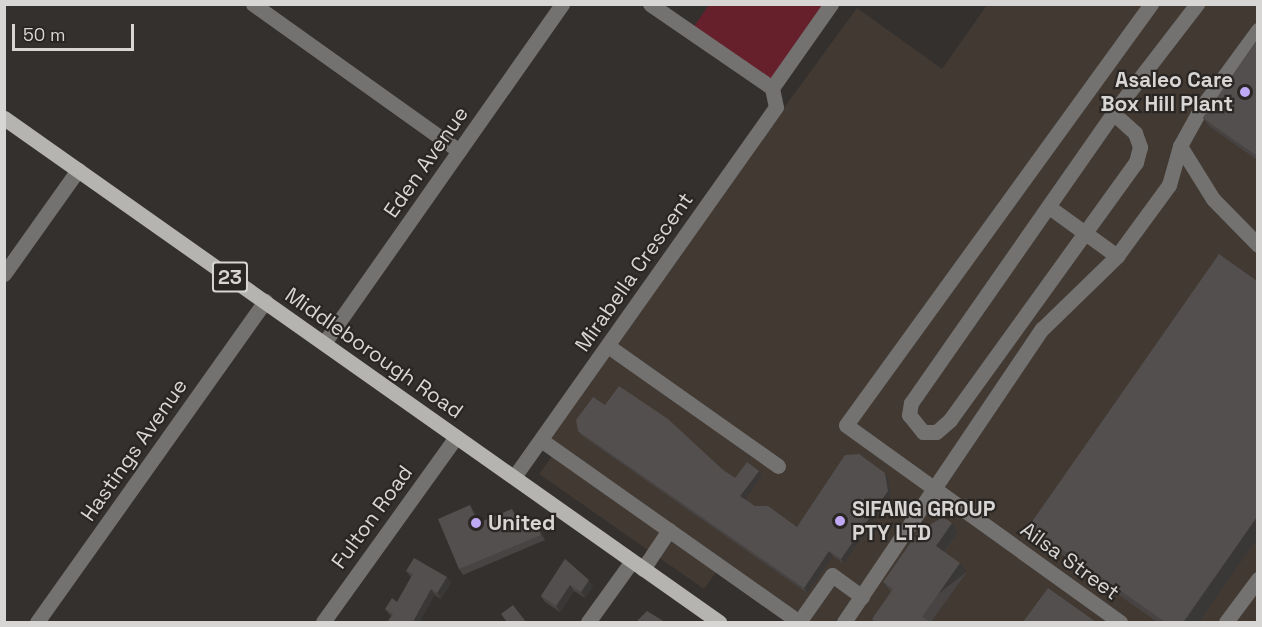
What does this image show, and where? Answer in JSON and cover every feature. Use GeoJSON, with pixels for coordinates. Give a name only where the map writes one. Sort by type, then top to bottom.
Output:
{"type":"FeatureCollection","features":[{"type":"Feature","properties":{"kind":"main road","name":"Middleborough Road"},"geometry":{"type":"LineString","coordinates":[[4,118],[719,622]]}},
{"type":"Feature","properties":{"kind":"street"},"geometry":{"type":"LineString","coordinates":[[253,4],[459,151]]}},
{"type":"Feature","properties":{"kind":"street","name":"Eden Avenue"},"geometry":{"type":"LineString","coordinates":[[324,343],[562,4]]}},
{"type":"Feature","properties":{"kind":"street"},"geometry":{"type":"LineString","coordinates":[[650,4],[772,88],[831,4]]}},
{"type":"Feature","properties":{"kind":"street","name":"Ailsa Street"},"geometry":{"type":"LineString","coordinates":[[1120,622],[846,425],[1151,4]]}},
{"type":"Feature","properties":{"kind":"street"},"geometry":{"type":"LineString","coordinates":[[1113,113],[1129,123],[1140,147],[1136,162],[950,420],[936,432],[923,432],[909,415],[911,403],[1113,113],[1197,4]]}},
{"type":"Feature","properties":{"kind":"street"},"geometry":{"type":"LineString","coordinates":[[844,622],[937,491],[1042,329],[1117,256],[1169,185],[1180,146],[1257,30]]}},
{"type":"Feature","properties":{"kind":"street","name":"Mirabella Crescent"},"geometry":{"type":"LineString","coordinates":[[514,477],[776,107],[772,88]]}},
{"type":"Feature","properties":{"kind":"street"},"geometry":{"type":"LineString","coordinates":[[1180,146],[1213,199],[1257,245]]}},
{"type":"Feature","properties":{"kind":"street"},"geometry":{"type":"LineString","coordinates":[[4,274],[78,170]]}},
{"type":"Feature","properties":{"kind":"street"},"geometry":{"type":"LineString","coordinates":[[1049,207],[1117,256]]}},
{"type":"Feature","properties":{"kind":"street","name":"Hastings Avenue"},"geometry":{"type":"LineString","coordinates":[[37,622],[265,302]]}},
{"type":"Feature","properties":{"kind":"street"},"geometry":{"type":"LineString","coordinates":[[608,345],[778,466]]}},
{"type":"Feature","properties":{"kind":"street","name":"Fulton Road"},"geometry":{"type":"LineString","coordinates":[[323,622],[456,437]]}},
{"type":"Feature","properties":{"kind":"street"},"geometry":{"type":"LineString","coordinates":[[540,440],[799,622],[832,575],[862,597]]}},
{"type":"Feature","properties":{"kind":"street"},"geometry":{"type":"LineString","coordinates":[[588,622],[669,530]]}},
{"type":"Feature","properties":{"kind":"street"},"geometry":{"type":"LineString","coordinates":[[1226,622],[1257,579]]}},
{"type":"Feature","properties":{"kind":"shaded area"},"geometry":{"type":"Polygon","coordinates":[[[709,5],[831,5],[772,88],[690,32],[709,5]]]}},
{"type":"Feature","properties":{"kind":"shaded area"},"geometry":{"type":"Polygon","coordinates":[[[987,5],[1257,5],[1257,622],[800,622],[720,567],[704,589],[539,474],[556,451],[541,440],[857,8],[942,69],[987,5]]]}},
{"type":"Feature","properties":{"kind":"building","name":"Asaleo Care Box Hill Plant"},"geometry":{"type":"Polygon","coordinates":[[[1257,40],[1257,156],[1203,118],[1257,40]]]}},
{"type":"Feature","properties":{"kind":"building"},"geometry":{"type":"Polygon","coordinates":[[[1219,254],[1257,281],[1257,517],[1183,622],[1165,622],[1029,526],[1219,254]]]}},
{"type":"Feature","properties":{"kind":"building"},"geometry":{"type":"Polygon","coordinates":[[[619,386],[668,419],[722,469],[735,478],[747,462],[759,471],[740,496],[755,506],[768,506],[797,527],[845,455],[859,454],[885,473],[888,491],[841,559],[829,551],[804,588],[578,431],[576,420],[593,397],[605,405],[619,386]]]}},
{"type":"Feature","properties":{"kind":"building"},"geometry":{"type":"Polygon","coordinates":[[[470,505],[478,523],[512,509],[519,524],[534,518],[541,535],[459,569],[438,519],[470,505]]]}},
{"type":"Feature","properties":{"kind":"building"},"geometry":{"type":"Polygon","coordinates":[[[943,517],[952,523],[936,546],[960,563],[922,617],[931,622],[877,622],[872,619],[893,589],[883,582],[918,532],[943,517]]]}},
{"type":"Feature","properties":{"kind":"building"},"geometry":{"type":"Polygon","coordinates":[[[414,558],[447,577],[437,593],[431,589],[413,622],[387,622],[393,614],[385,609],[392,598],[397,602],[413,574],[406,571],[414,558]]]}},
{"type":"Feature","properties":{"kind":"building"},"geometry":{"type":"Polygon","coordinates":[[[565,559],[589,580],[581,592],[570,585],[556,606],[541,596],[565,559]]]}},
{"type":"Feature","properties":{"kind":"building"},"geometry":{"type":"Polygon","coordinates":[[[1048,588],[1096,622],[1023,622],[1048,588]]]}},
{"type":"Feature","properties":{"kind":"building"},"geometry":{"type":"Polygon","coordinates":[[[513,605],[526,622],[507,622],[501,614],[513,605]]]}},
{"type":"Feature","properties":{"kind":"building"},"geometry":{"type":"Polygon","coordinates":[[[647,611],[665,622],[636,622],[647,611]]]}},
{"type":"Feature","properties":{"kind":"place","name":"Asaleo Care Box Hill Plant"},"geometry":{"type":"Point","coordinates":[1245,92]}},
{"type":"Feature","properties":{"kind":"place","name":"SIFANG GROUP PTY LTD"},"geometry":{"type":"Point","coordinates":[840,521]}},
{"type":"Feature","properties":{"kind":"place","name":"United"},"geometry":{"type":"Point","coordinates":[476,523]}}]}
